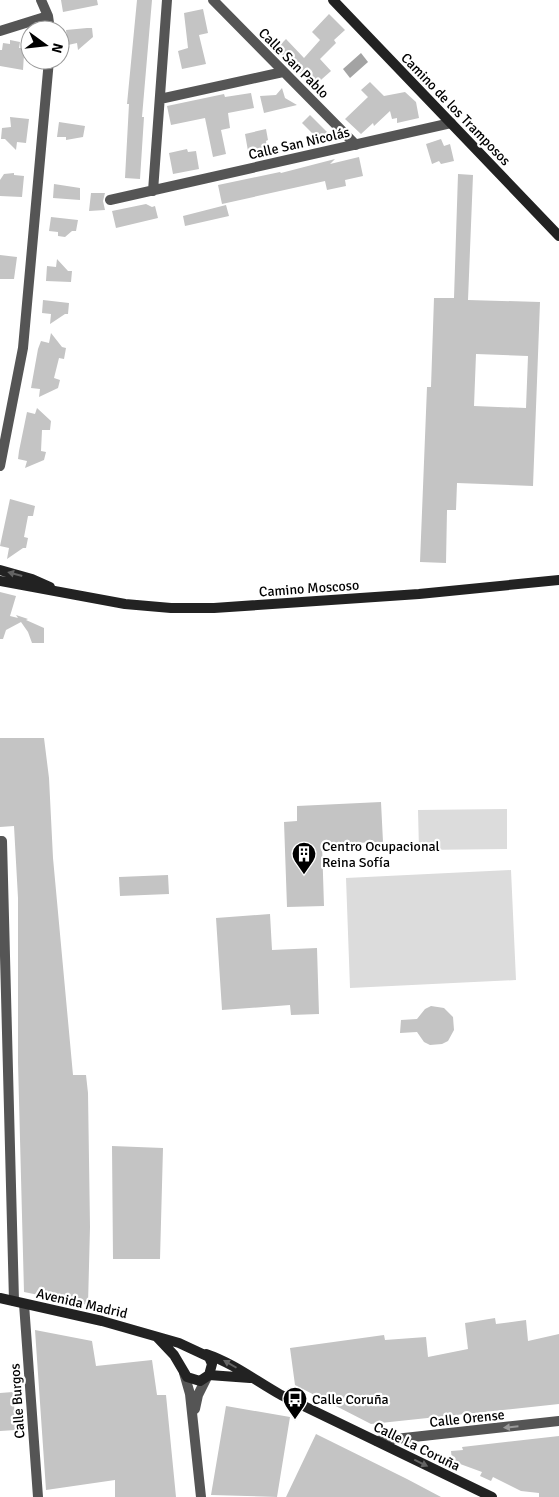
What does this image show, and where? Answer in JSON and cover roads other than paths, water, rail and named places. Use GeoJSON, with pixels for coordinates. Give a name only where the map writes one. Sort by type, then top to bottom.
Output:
{"type":"FeatureCollection","features":[{"type":"Feature","properties":{"kind":"street"},"geometry":{"type":"LineString","coordinates":[[40,0],[49,20]]}},
{"type":"Feature","properties":{"kind":"street"},"geometry":{"type":"LineString","coordinates":[[153,190],[167,0]]}},
{"type":"Feature","properties":{"kind":"street","name":"Calle San Pablo"},"geometry":{"type":"LineString","coordinates":[[213,0],[356,145]]}},
{"type":"Feature","properties":{"kind":"street","name":"Camino de los Tramposos"},"geometry":{"type":"LineString","coordinates":[[333,0],[559,236]]}},
{"type":"Feature","properties":{"kind":"street"},"geometry":{"type":"LineString","coordinates":[[0,31],[48,16]]}},
{"type":"Feature","properties":{"kind":"street"},"geometry":{"type":"LineString","coordinates":[[0,466],[23,348],[48,70]]}},
{"type":"Feature","properties":{"kind":"street"},"geometry":{"type":"LineString","coordinates":[[160,99],[283,72]]}},
{"type":"Feature","properties":{"kind":"street","name":"Calle San Nicolás"},"geometry":{"type":"LineString","coordinates":[[110,200],[450,123]]}},
{"type":"Feature","properties":{"kind":"street","name":"Camino Moscoso"},"geometry":{"type":"LineString","coordinates":[[0,570],[32,579],[62,592]]}},
{"type":"Feature","properties":{"kind":"street","name":"Camino Moscoso"},"geometry":{"type":"LineString","coordinates":[[0,581],[131,604],[171,608],[214,608],[428,593],[559,580]]}},
{"type":"Feature","properties":{"kind":"street","name":"Calle Burgos"},"geometry":{"type":"LineString","coordinates":[[0,841],[2,841],[5,1074],[19,1303],[38,1497]]}},
{"type":"Feature","properties":{"kind":"street","name":"Avenida Madrid"},"geometry":{"type":"LineString","coordinates":[[0,1298],[102,1321],[203,1353]]}},
{"type":"Feature","properties":{"kind":"street"},"geometry":{"type":"LineString","coordinates":[[157,1337],[174,1355],[183,1371],[190,1394],[201,1497]]}},
{"type":"Feature","properties":{"kind":"street"},"geometry":{"type":"LineString","coordinates":[[183,1371],[186,1356],[191,1352],[203,1353],[212,1364],[198,1395],[193,1420]]}},
{"type":"Feature","properties":{"kind":"street","name":"Calle La Coruña"},"geometry":{"type":"LineString","coordinates":[[203,1353],[228,1361],[251,1378],[492,1497]]}},
{"type":"Feature","properties":{"kind":"street"},"geometry":{"type":"LineString","coordinates":[[183,1371],[196,1381],[208,1376]]}},
{"type":"Feature","properties":{"kind":"street","name":"Calle La Coruña"},"geometry":{"type":"LineString","coordinates":[[208,1376],[251,1378]]}},
{"type":"Feature","properties":{"kind":"street","name":"Calle Orense"},"geometry":{"type":"LineString","coordinates":[[377,1441],[559,1421]]}},
{"type":"Feature","properties":{"kind":"place","name":"Centro Ocupacional Reina Sofía"},"geometry":{"type":"Point","coordinates":[304,875]}},
{"type":"Feature","properties":{"kind":"place","name":"Calle Coruña"},"geometry":{"type":"Point","coordinates":[295,1420]}}]}
